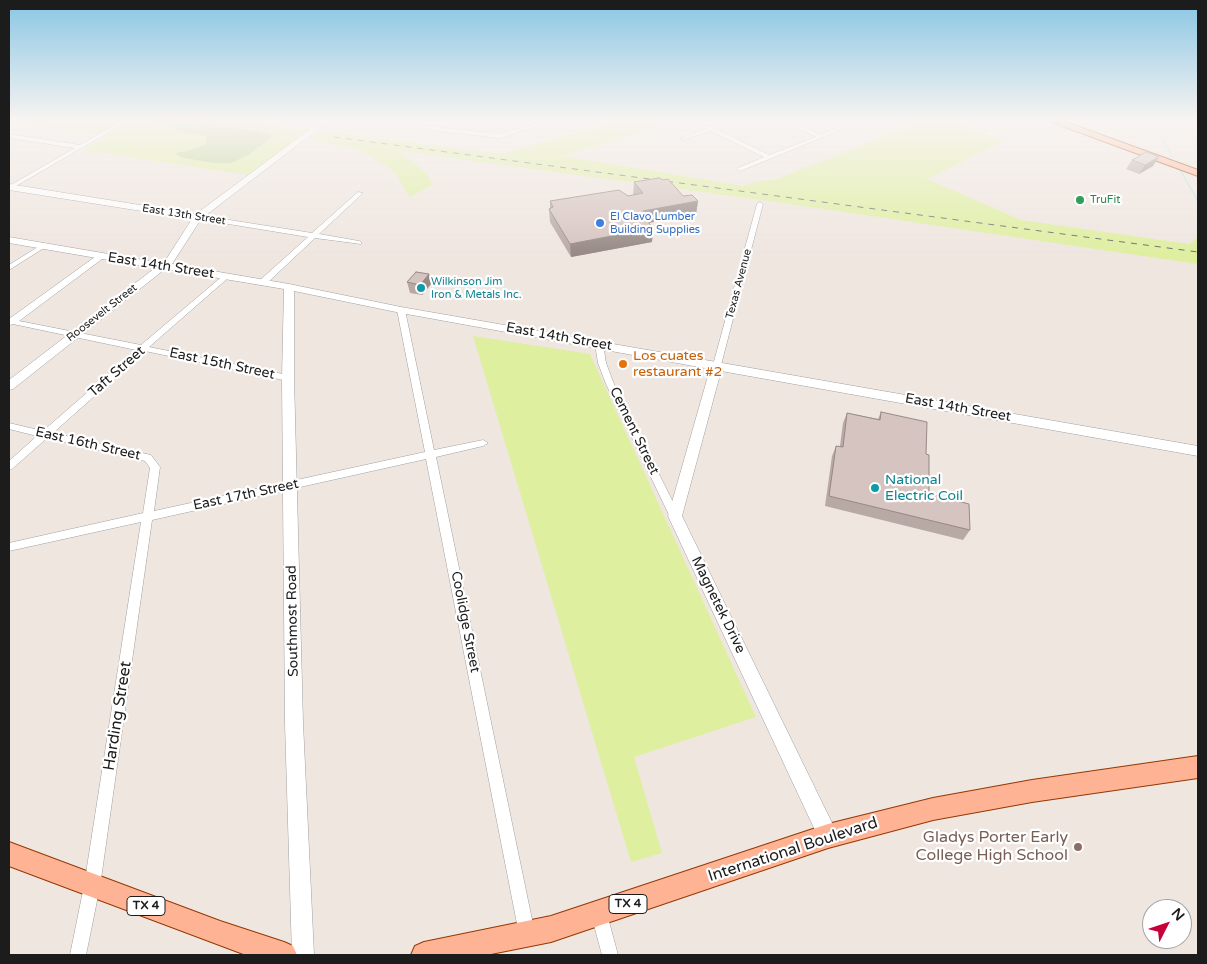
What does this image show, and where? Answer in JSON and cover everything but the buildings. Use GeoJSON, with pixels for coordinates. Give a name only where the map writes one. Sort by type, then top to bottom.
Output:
{"type":"FeatureCollection","features":[{"type":"Feature","properties":{"kind":"main road"},"geometry":{"type":"LineString","coordinates":[[1178,165],[1198,172]]}},
{"type":"Feature","properties":{"kind":"main road","name":"International Boulevard"},"geometry":{"type":"LineString","coordinates":[[424,955],[551,930],[828,836],[933,809],[1032,791],[1198,767]]}},
{"type":"Feature","properties":{"kind":"main road","name":"TX 4"},"geometry":{"type":"LineString","coordinates":[[9,854],[220,934],[284,955]]}},
{"type":"Feature","properties":{"kind":"street"},"geometry":{"type":"LineString","coordinates":[[10,187],[49,165]]}},
{"type":"Feature","properties":{"kind":"street","name":"Roosevelt Street"},"geometry":{"type":"LineString","coordinates":[[9,386],[171,260],[198,217],[267,165]]}},
{"type":"Feature","properties":{"kind":"street"},"geometry":{"type":"LineString","coordinates":[[740,168],[748,165]]}},
{"type":"Feature","properties":{"kind":"street","name":"East 13th Street"},"geometry":{"type":"LineString","coordinates":[[10,187],[359,243]]}},
{"type":"Feature","properties":{"kind":"street"},"geometry":{"type":"LineString","coordinates":[[262,283],[360,193]]}},
{"type":"Feature","properties":{"kind":"street","name":"Texas Avenue"},"geometry":{"type":"LineString","coordinates":[[717,365],[760,204]]}},
{"type":"Feature","properties":{"kind":"street","name":"East 14th Street"},"geometry":{"type":"LineString","coordinates":[[9,240],[289,287],[401,310],[1198,451]]}},
{"type":"Feature","properties":{"kind":"street"},"geometry":{"type":"LineString","coordinates":[[9,268],[43,246]]}},
{"type":"Feature","properties":{"kind":"street"},"geometry":{"type":"LineString","coordinates":[[10,322],[102,256]]}},
{"type":"Feature","properties":{"kind":"street","name":"Taft Street"},"geometry":{"type":"LineString","coordinates":[[9,466],[226,276]]}},
{"type":"Feature","properties":{"kind":"street","name":"Southmost Road"},"geometry":{"type":"LineString","coordinates":[[289,287],[288,378],[294,723],[304,955]]}},
{"type":"Feature","properties":{"kind":"street","name":"Coolidge Street"},"geometry":{"type":"LineString","coordinates":[[401,310],[528,934]]}},
{"type":"Feature","properties":{"kind":"street","name":"East 15th Street"},"geometry":{"type":"LineString","coordinates":[[10,322],[288,378]]}},
{"type":"Feature","properties":{"kind":"street","name":"Cement Street"},"geometry":{"type":"LineString","coordinates":[[599,344],[602,363],[610,384],[675,516]]}},
{"type":"Feature","properties":{"kind":"street"},"geometry":{"type":"LineString","coordinates":[[675,516],[717,365]]}},
{"type":"Feature","properties":{"kind":"street","name":"East 16th Street"},"geometry":{"type":"LineString","coordinates":[[9,426],[148,458],[155,467],[154,476]]}},
{"type":"Feature","properties":{"kind":"street","name":"East 17th Street"},"geometry":{"type":"LineString","coordinates":[[9,547],[483,443]]}},
{"type":"Feature","properties":{"kind":"street","name":"Harding Street"},"geometry":{"type":"LineString","coordinates":[[78,955],[92,886],[154,476]]}},
{"type":"Feature","properties":{"kind":"street","name":"Magnetek Drive"},"geometry":{"type":"LineString","coordinates":[[675,516],[828,836]]}},
{"type":"Feature","properties":{"kind":"street"},"geometry":{"type":"LineString","coordinates":[[599,914],[610,955]]}},
{"type":"Feature","properties":{"kind":"green space"},"geometry":{"type":"Polygon","coordinates":[[[182,165],[262,165],[248,175],[182,165]]]}},
{"type":"Feature","properties":{"kind":"green space"},"geometry":{"type":"Polygon","coordinates":[[[384,165],[416,165],[426,173],[433,184],[410,197],[394,171],[384,165]]]}},
{"type":"Feature","properties":{"kind":"green space"},"geometry":{"type":"Polygon","coordinates":[[[503,165],[617,165],[743,186],[758,181],[774,180],[812,165],[955,165],[927,179],[1021,220],[1189,244],[1198,237],[1198,264],[769,201],[503,165]]]}},
{"type":"Feature","properties":{"kind":"green space"},"geometry":{"type":"Polygon","coordinates":[[[473,336],[590,354],[756,717],[634,757],[662,853],[631,862],[473,336]]]}},
{"type":"Feature","properties":{"kind":"waterway"},"geometry":{"type":"LineString","coordinates":[[1179,168],[1198,201]]}},
{"type":"Feature","properties":{"kind":"railway"},"geometry":{"type":"LineString","coordinates":[[544,165],[1198,252]]}},
{"type":"Feature","properties":{"kind":"place","name":"TruFit"},"geometry":{"type":"Point","coordinates":[1080,200]}},
{"type":"Feature","properties":{"kind":"place","name":"El Clavo Lumber Building Supplies"},"geometry":{"type":"Point","coordinates":[600,223]}},
{"type":"Feature","properties":{"kind":"place","name":"Wilkinson Jim Iron & Metals Inc."},"geometry":{"type":"Point","coordinates":[421,288]}},
{"type":"Feature","properties":{"kind":"place","name":"Los cuates restaurant #2"},"geometry":{"type":"Point","coordinates":[623,364]}},
{"type":"Feature","properties":{"kind":"place","name":"National Electric Coil"},"geometry":{"type":"Point","coordinates":[875,488]}},
{"type":"Feature","properties":{"kind":"place","name":"Gladys Porter Early College High School"},"geometry":{"type":"Point","coordinates":[1078,847]}}]}
